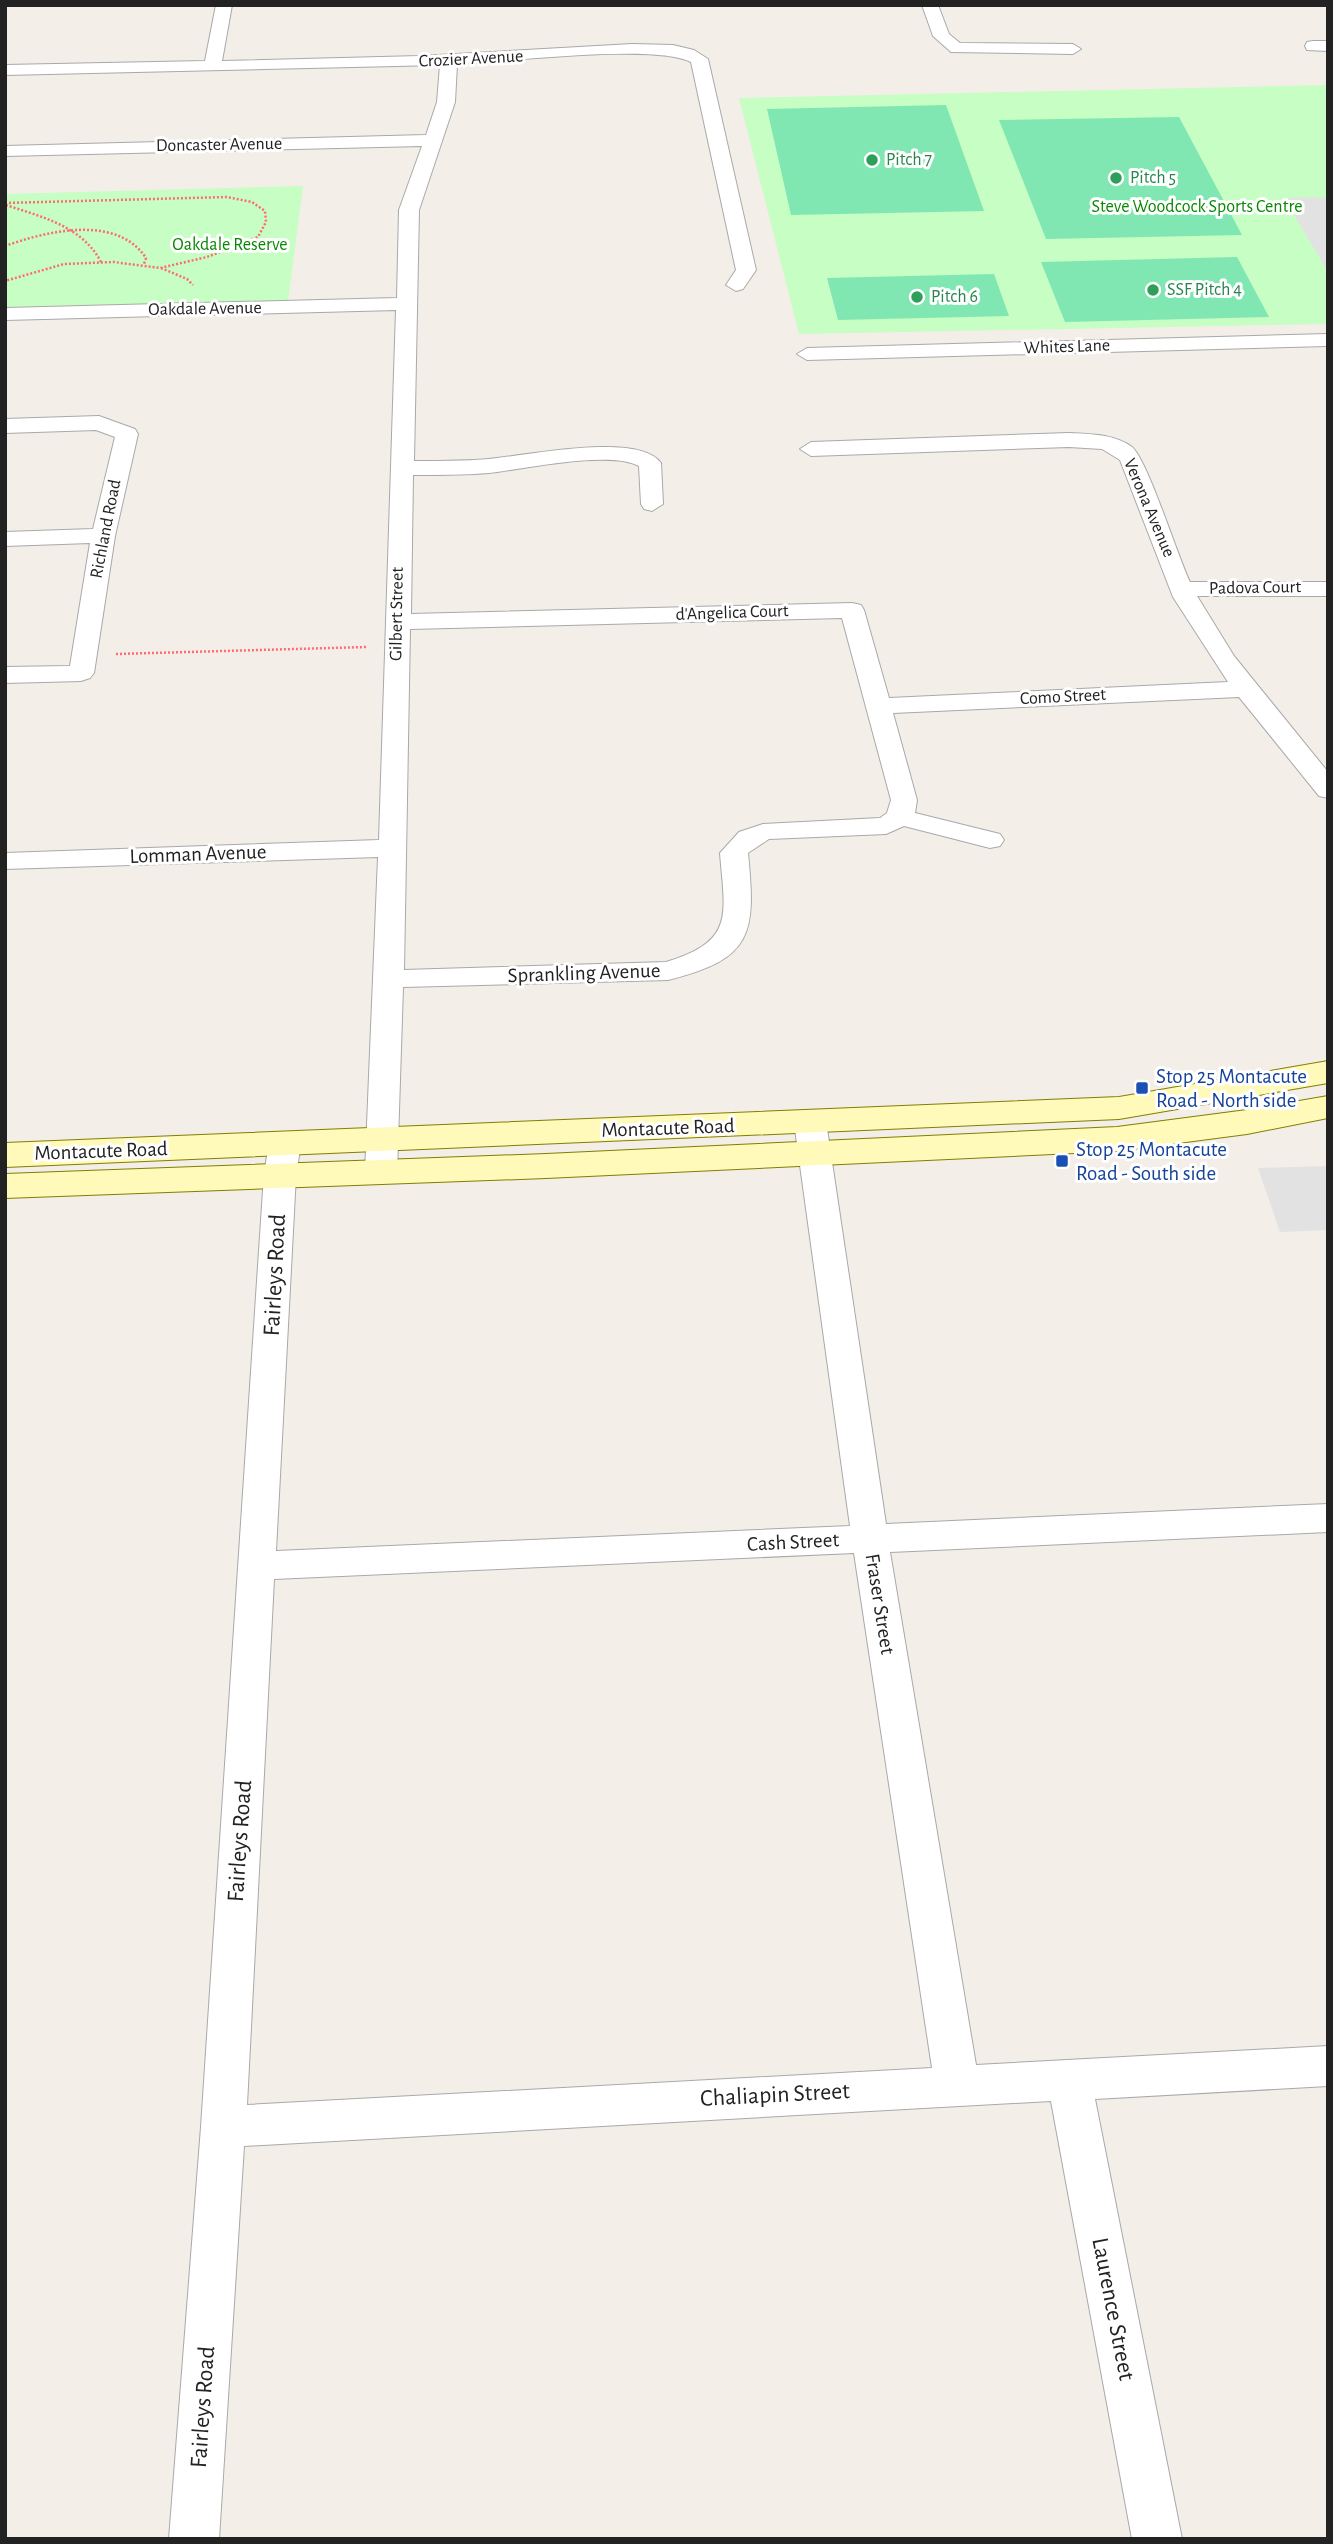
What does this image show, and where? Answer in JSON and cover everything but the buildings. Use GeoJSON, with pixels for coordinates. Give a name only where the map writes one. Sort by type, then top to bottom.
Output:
{"type":"FeatureCollection","features":[{"type":"Feature","properties":{"kind":"main road","name":"Montacute Road"},"geometry":{"type":"LineString","coordinates":[[812,1138],[1119,1108],[1328,1072]]}},
{"type":"Feature","properties":{"kind":"main road","name":"Montacute Road"},"geometry":{"type":"LineString","coordinates":[[5,1155],[283,1159],[812,1138],[1118,1139],[1247,1122],[1328,1107]]}},
{"type":"Feature","properties":{"kind":"main road","name":"Montacute Road"},"geometry":{"type":"LineString","coordinates":[[5,1186],[283,1159]]}},
{"type":"Feature","properties":{"kind":"street"},"geometry":{"type":"LineString","coordinates":[[213,66],[224,5]]}},
{"type":"Feature","properties":{"kind":"street"},"geometry":{"type":"LineString","coordinates":[[930,5],[945,44],[957,48],[1073,49]]}},
{"type":"Feature","properties":{"kind":"street","name":"Crozier Avenue"},"geometry":{"type":"LineString","coordinates":[[5,70],[449,61],[584,52],[665,51],[693,54],[699,59],[746,270],[736,285]]}},
{"type":"Feature","properties":{"kind":"street","name":"Gilbert Street"},"geometry":{"type":"LineString","coordinates":[[381,1157],[389,979],[409,210],[446,102],[449,61]]}},
{"type":"Feature","properties":{"kind":"street","name":"Doncaster Avenue"},"geometry":{"type":"LineString","coordinates":[[5,151],[433,140]]}},
{"type":"Feature","properties":{"kind":"street","name":"Oakdale Avenue"},"geometry":{"type":"LineString","coordinates":[[5,314],[405,304]]}},
{"type":"Feature","properties":{"kind":"street","name":"Whites Lane"},"geometry":{"type":"LineString","coordinates":[[807,354],[1328,340]]}},
{"type":"Feature","properties":{"kind":"street","name":"Richland Road"},"geometry":{"type":"LineString","coordinates":[[5,426],[99,423],[127,434],[103,536],[84,655]]}},
{"type":"Feature","properties":{"kind":"street","name":"Verona Avenue"},"geometry":{"type":"LineString","coordinates":[[811,449],[1069,440],[1109,443],[1122,449],[1130,458],[1182,589],[1196,617],[1247,689],[1328,790]]}},
{"type":"Feature","properties":{"kind":"street"},"geometry":{"type":"LineString","coordinates":[[401,468],[487,466],[560,456],[639,456],[650,463],[652,504]]}},
{"type":"Feature","properties":{"kind":"street"},"geometry":{"type":"LineString","coordinates":[[5,539],[103,536]]}},
{"type":"Feature","properties":{"kind":"street","name":"Padova Court"},"geometry":{"type":"LineString","coordinates":[[1182,589],[1328,589]]}},
{"type":"Feature","properties":{"kind":"street","name":"d'Angelica Court"},"geometry":{"type":"LineString","coordinates":[[397,622],[852,610],[904,800],[893,822]]}},
{"type":"Feature","properties":{"kind":"street"},"geometry":{"type":"LineString","coordinates":[[5,676],[81,673],[84,655]]}},
{"type":"Feature","properties":{"kind":"street","name":"Como Street"},"geometry":{"type":"LineString","coordinates":[[880,706],[1247,689]]}},
{"type":"Feature","properties":{"kind":"street"},"geometry":{"type":"LineString","coordinates":[[893,822],[990,840]]}},
{"type":"Feature","properties":{"kind":"street","name":"Sprankling Avenue"},"geometry":{"type":"LineString","coordinates":[[389,979],[667,971],[700,963],[730,939],[739,920],[734,853],[743,841],[756,832],[893,822]]}},
{"type":"Feature","properties":{"kind":"street","name":"Lomman Avenue"},"geometry":{"type":"LineString","coordinates":[[5,860],[391,848]]}},
{"type":"Feature","properties":{"kind":"street","name":"Fraser Street"},"geometry":{"type":"LineString","coordinates":[[812,1138],[870,1539],[957,2084]]}},
{"type":"Feature","properties":{"kind":"street","name":"Fairleys Road"},"geometry":{"type":"LineString","coordinates":[[194,2539],[223,2127],[283,1159]]}},
{"type":"Feature","properties":{"kind":"street","name":"Cash Street"},"geometry":{"type":"LineString","coordinates":[[257,1566],[1328,1518]]}},
{"type":"Feature","properties":{"kind":"street","name":"Chaliapin Street"},"geometry":{"type":"LineString","coordinates":[[223,2127],[957,2084],[1328,2066]]}},
{"type":"Feature","properties":{"kind":"street","name":"Laurence Street"},"geometry":{"type":"LineString","coordinates":[[1069,2080],[1157,2539]]}},
{"type":"Feature","properties":{"kind":"path"},"geometry":{"type":"LineString","coordinates":[[5,204],[227,197],[252,202],[265,211],[266,222],[258,237],[236,248],[160,268],[144,264],[101,262],[64,264],[5,281]]}},
{"type":"Feature","properties":{"kind":"path"},"geometry":{"type":"LineString","coordinates":[[5,204],[70,230],[96,250],[101,262]]}},
{"type":"Feature","properties":{"kind":"path"},"geometry":{"type":"LineString","coordinates":[[5,246],[35,236],[70,230],[111,234],[134,242],[143,249],[146,258],[144,264]]}},
{"type":"Feature","properties":{"kind":"path"},"geometry":{"type":"LineString","coordinates":[[84,655],[377,646]]}},
{"type":"Feature","properties":{"kind":"green space","name":"Steve Woodcock Sports Centre"},"geometry":{"type":"Polygon","coordinates":[[[1328,85],[1328,324],[799,334],[739,98],[1328,85]]]}},
{"type":"Feature","properties":{"kind":"green space","name":"Pitch 7"},"geometry":{"type":"Polygon","coordinates":[[[946,105],[984,211],[791,215],[767,109],[946,105]]]}},
{"type":"Feature","properties":{"kind":"green space","name":"Pitch 5"},"geometry":{"type":"Polygon","coordinates":[[[1179,117],[1242,235],[1046,239],[999,120],[1179,117]]]}},
{"type":"Feature","properties":{"kind":"green space","name":"Oakdale Reserve"},"geometry":{"type":"Polygon","coordinates":[[[303,186],[288,301],[5,307],[5,194],[303,186]]]}},
{"type":"Feature","properties":{"kind":"green space","name":"SSF Pitch 4"},"geometry":{"type":"Polygon","coordinates":[[[1237,257],[1269,317],[1065,322],[1041,262],[1237,257]]]}},
{"type":"Feature","properties":{"kind":"green space","name":"Pitch 6"},"geometry":{"type":"Polygon","coordinates":[[[994,274],[1009,316],[838,320],[827,278],[994,274]]]}},
{"type":"Feature","properties":{"kind":"shaded area"},"geometry":{"type":"Polygon","coordinates":[[[1328,197],[1328,272],[1284,198],[1328,197]]]}},
{"type":"Feature","properties":{"kind":"shaded area"},"geometry":{"type":"Polygon","coordinates":[[[1328,1166],[1328,1230],[1280,1232],[1258,1168],[1328,1166]]]}},
{"type":"Feature","properties":{"kind":"place","name":"Pitch 7"},"geometry":{"type":"Point","coordinates":[872,160]}},
{"type":"Feature","properties":{"kind":"place","name":"Pitch 5"},"geometry":{"type":"Point","coordinates":[1116,178]}},
{"type":"Feature","properties":{"kind":"place","name":"SSF Pitch 4"},"geometry":{"type":"Point","coordinates":[1153,290]}},
{"type":"Feature","properties":{"kind":"place","name":"Pitch 6"},"geometry":{"type":"Point","coordinates":[917,297]}},
{"type":"Feature","properties":{"kind":"place","name":"Stop 25 Montacute Road - North side"},"geometry":{"type":"Point","coordinates":[1142,1088]}},
{"type":"Feature","properties":{"kind":"place","name":"Stop 25 Montacute Road - South side"},"geometry":{"type":"Point","coordinates":[1062,1161]}}]}
